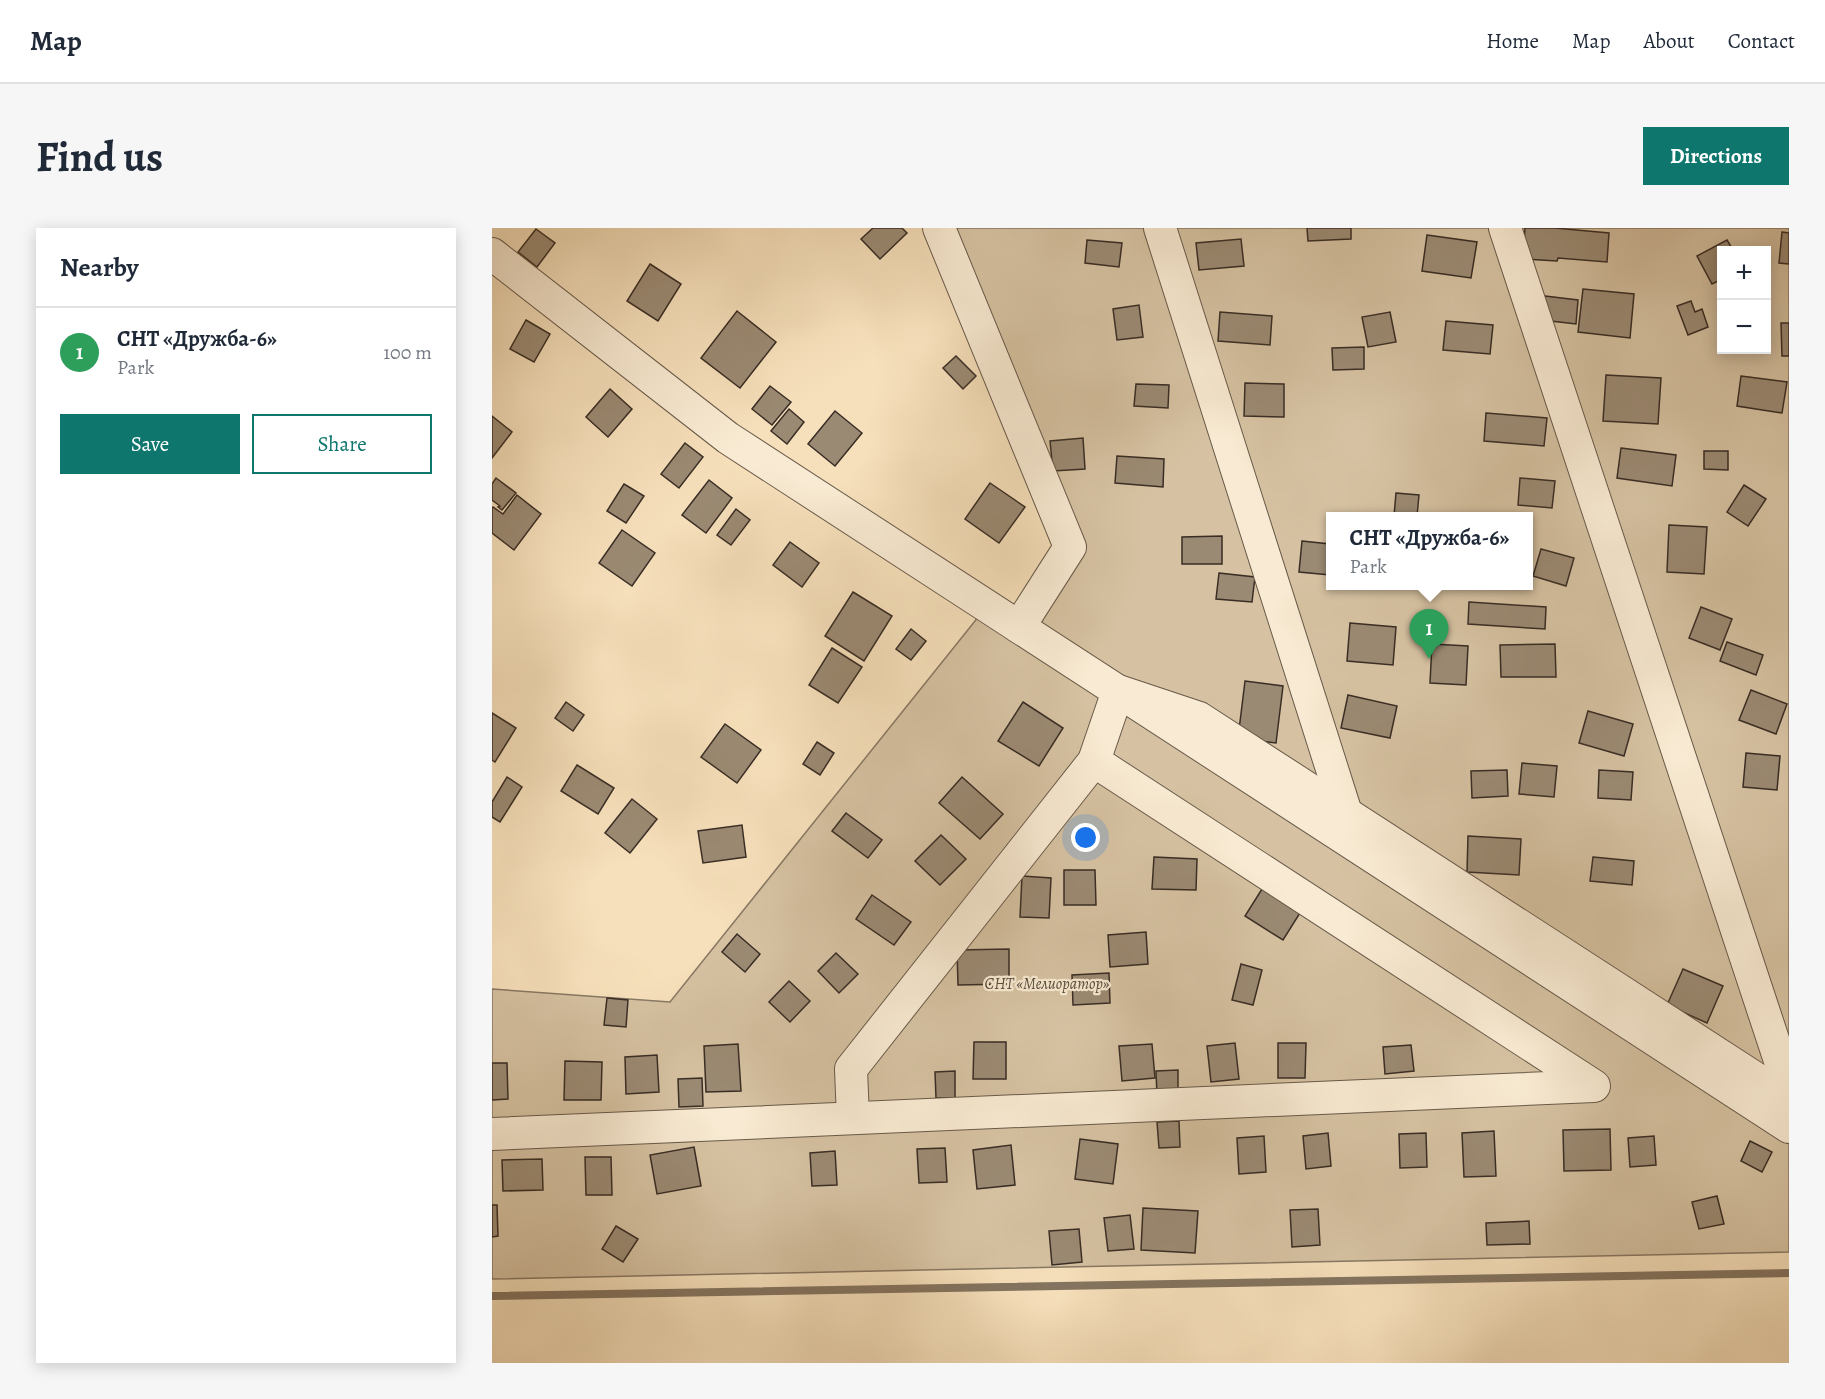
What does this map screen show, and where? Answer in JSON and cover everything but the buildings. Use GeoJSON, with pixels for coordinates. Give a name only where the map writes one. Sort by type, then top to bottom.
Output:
{"type":"FeatureCollection","features":[{"type":"Feature","properties":{"kind":"street"},"geometry":{"type":"LineString","coordinates":[[939,228],[1070,547],[1019,627]]}},
{"type":"Feature","properties":{"kind":"street"},"geometry":{"type":"LineString","coordinates":[[1160,228],[1346,813]]}},
{"type":"Feature","properties":{"kind":"street"},"geometry":{"type":"LineString","coordinates":[[1505,228],[1789,1088]]}},
{"type":"Feature","properties":{"kind":"street"},"geometry":{"type":"LineString","coordinates":[[492,254],[728,438],[1789,1127]]}},
{"type":"Feature","properties":{"kind":"street"},"geometry":{"type":"LineString","coordinates":[[1118,691],[1199,718],[1789,1100]]}},
{"type":"Feature","properties":{"kind":"street"},"geometry":{"type":"LineString","coordinates":[[853,1118],[851,1069],[1094,761],[1118,691]]}},
{"type":"Feature","properties":{"kind":"street"},"geometry":{"type":"LineString","coordinates":[[492,1134],[1594,1086],[1094,761]]}},
{"type":"Feature","properties":{"kind":"green space","name":"СНТ «Мелиоратор»"},"geometry":{"type":"Polygon","coordinates":[[[939,228],[1789,228],[1789,1252],[492,1279],[492,989],[670,1002],[987,606],[1019,626],[1070,547],[939,228]]]}},
{"type":"Feature","properties":{"kind":"waterway"},"geometry":{"type":"LineString","coordinates":[[492,1296],[1789,1273]]}},
{"type":"Feature","properties":{"kind":"place","name":"СНТ «Дружба-6»"},"geometry":{"type":"Point","coordinates":[1429,659]}}]}
